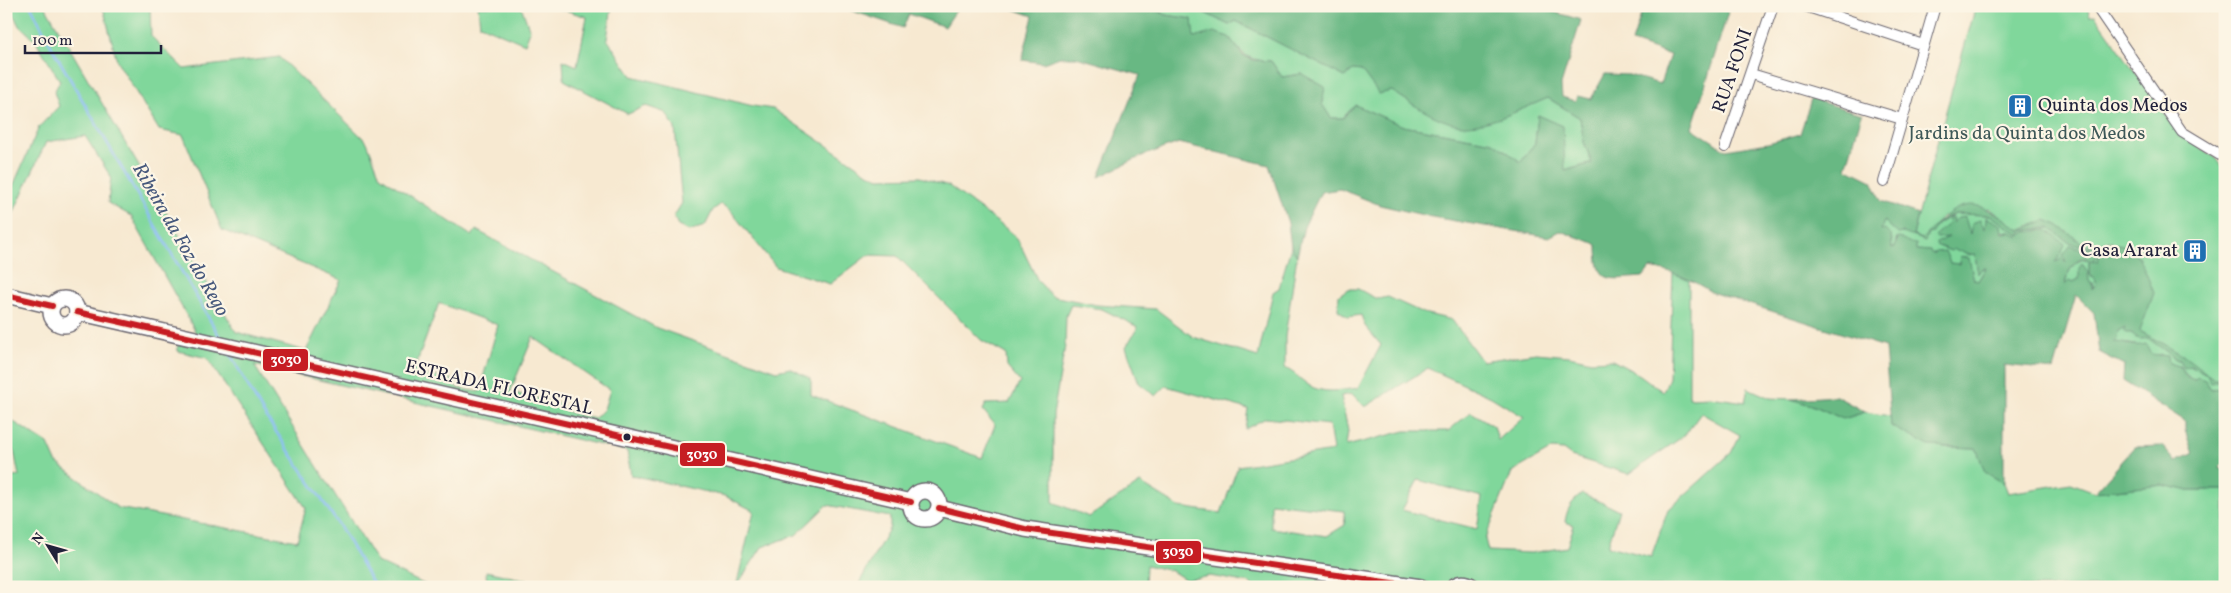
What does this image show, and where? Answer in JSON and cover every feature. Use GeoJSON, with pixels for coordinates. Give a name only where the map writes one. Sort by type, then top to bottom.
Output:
{"type":"FeatureCollection","features":[{"type":"Feature","properties":{"kind":"main road","name":"ESTRADA FLORESTAL"},"geometry":{"type":"LineString","coordinates":[[6,295],[52,306],[57,300],[65,298],[72,301],[77,312],[911,502],[914,514],[918,518],[927,519],[935,516],[939,508],[1026,529],[1421,587]]}},
{"type":"Feature","properties":{"kind":"main road"},"geometry":{"type":"LineString","coordinates":[[1453,587],[1460,583],[1467,583],[1473,587]]}},
{"type":"Feature","properties":{"kind":"street","name":"RUA FONI"},"geometry":{"type":"LineString","coordinates":[[1725,147],[1773,6]]}},
{"type":"Feature","properties":{"kind":"street"},"geometry":{"type":"LineString","coordinates":[[1805,6],[1923,45]]}},
{"type":"Feature","properties":{"kind":"street"},"geometry":{"type":"LineString","coordinates":[[1884,182],[1934,6]]}},
{"type":"Feature","properties":{"kind":"street"},"geometry":{"type":"LineString","coordinates":[[2096,6],[2182,132],[2225,158]]}},
{"type":"Feature","properties":{"kind":"street"},"geometry":{"type":"LineString","coordinates":[[1751,74],[1902,119]]}},
{"type":"Feature","properties":{"kind":"green space"},"geometry":{"type":"Polygon","coordinates":[[[10,6],[45,6],[236,332],[306,351],[341,280],[222,230],[183,135],[159,130],[117,61],[104,11],[99,6],[150,6],[151,36],[184,69],[279,57],[367,142],[380,176],[472,236],[476,230],[657,328],[777,371],[790,368],[811,379],[811,395],[982,458],[995,425],[983,410],[986,404],[1009,403],[1020,382],[1007,367],[1006,354],[981,340],[897,256],[868,255],[830,284],[776,267],[730,210],[721,204],[713,210],[705,226],[689,231],[678,226],[674,216],[682,203],[675,128],[666,113],[646,106],[628,114],[564,80],[563,60],[577,66],[587,17],[552,6],[612,6],[607,39],[632,76],[753,106],[773,109],[866,172],[879,178],[920,177],[949,186],[1012,233],[1019,242],[1038,281],[1052,296],[1097,305],[1156,309],[1193,337],[1258,357],[1273,292],[1279,288],[1291,247],[1297,256],[1285,337],[1285,368],[1319,390],[1332,391],[1358,388],[1381,345],[1365,326],[1361,315],[1348,317],[1338,310],[1339,295],[1348,289],[1358,289],[1377,299],[1388,297],[1423,313],[1452,320],[1482,361],[1536,353],[1569,356],[1591,361],[1612,360],[1640,375],[1663,392],[1669,378],[1673,272],[1689,278],[1689,398],[1710,397],[1745,402],[1748,388],[1770,398],[1791,399],[1817,407],[1843,419],[1865,412],[1890,416],[1891,426],[1943,447],[1977,448],[1985,472],[2004,483],[2008,493],[2071,483],[2095,492],[2164,485],[2185,490],[2225,490],[2225,587],[1254,587],[1250,583],[1210,576],[1186,580],[1172,571],[1146,565],[1145,587],[857,587],[890,527],[890,517],[827,505],[796,535],[762,547],[736,587],[754,511],[725,496],[631,475],[627,451],[254,365],[377,562],[430,587],[6,587],[6,478],[19,476],[14,451],[6,447],[6,417],[48,444],[56,462],[118,508],[297,541],[306,508],[207,358],[178,351],[177,334],[197,338],[194,329],[131,216],[108,203],[111,177],[85,136],[46,142],[6,229],[6,202],[39,127],[59,106],[54,92],[60,81],[36,41],[18,24],[10,6]],[[439,303],[417,362],[416,374],[451,379],[457,388],[479,392],[498,325],[439,303]],[[1071,305],[1066,316],[1065,346],[1053,415],[1053,502],[1089,517],[1140,483],[1179,507],[1221,513],[1238,466],[1333,451],[1329,425],[1266,418],[1245,429],[1248,409],[1166,386],[1156,396],[1139,383],[1126,347],[1138,327],[1102,309],[1071,305]],[[533,337],[510,392],[559,404],[568,412],[595,418],[604,409],[610,390],[533,337]],[[1428,368],[1365,407],[1352,394],[1341,396],[1348,431],[1346,446],[1405,431],[1448,431],[1471,412],[1494,426],[1498,440],[1524,417],[1491,397],[1428,368]],[[1701,413],[1685,435],[1629,474],[1571,456],[1563,450],[1552,449],[1512,472],[1485,539],[1488,551],[1531,553],[1567,547],[1574,525],[1565,522],[1567,513],[1572,503],[1582,494],[1619,510],[1608,546],[1651,557],[1668,510],[1731,453],[1740,435],[1701,413]],[[1418,480],[1402,510],[1477,529],[1482,497],[1418,480]],[[1271,503],[1271,528],[1327,536],[1345,525],[1344,511],[1271,503]]]}},
{"type":"Feature","properties":{"kind":"green space"},"geometry":{"type":"Polygon","coordinates":[[[478,6],[521,6],[530,31],[525,44],[480,25],[478,6]]]}},
{"type":"Feature","properties":{"kind":"green space"},"geometry":{"type":"Polygon","coordinates":[[[838,6],[959,6],[945,27],[909,14],[903,28],[838,6]]]}},
{"type":"Feature","properties":{"kind":"green space"},"geometry":{"type":"Polygon","coordinates":[[[1005,6],[1148,6],[1166,15],[1192,19],[1194,38],[1214,32],[1229,37],[1243,55],[1253,60],[1271,61],[1282,77],[1302,74],[1325,87],[1322,104],[1331,118],[1343,118],[1355,105],[1403,126],[1493,142],[1521,162],[1535,143],[1538,115],[1563,126],[1565,171],[1592,163],[1584,142],[1580,118],[1548,98],[1486,122],[1465,125],[1456,124],[1427,112],[1392,91],[1379,94],[1362,71],[1353,70],[1345,77],[1236,21],[1229,25],[1203,12],[1174,6],[1556,6],[1554,12],[1581,20],[1561,85],[1562,97],[1575,101],[1577,96],[1591,99],[1605,74],[1629,75],[1660,84],[1670,55],[1632,42],[1644,6],[1730,6],[1692,128],[1726,150],[1768,143],[1800,134],[1811,99],[1862,114],[1846,168],[1872,181],[1881,201],[1918,214],[1913,236],[1922,239],[1936,225],[1948,215],[1958,208],[1968,205],[1979,206],[1990,211],[2020,230],[2046,220],[2058,225],[2086,246],[2115,244],[2132,250],[2138,257],[2154,293],[2140,331],[2184,356],[2214,379],[2225,379],[2211,383],[2207,374],[2190,366],[2184,368],[2180,360],[2175,360],[2148,338],[2138,338],[2134,337],[2132,333],[2127,333],[2124,331],[2125,327],[2118,331],[2117,338],[2113,342],[2137,345],[2146,344],[2151,354],[2168,356],[2169,363],[2181,367],[2189,378],[2194,380],[2197,377],[2205,380],[2211,389],[2225,388],[2225,463],[2218,468],[2225,471],[2225,490],[2185,490],[2163,485],[2095,492],[2135,447],[2162,446],[2175,461],[2193,454],[2185,430],[2185,421],[2123,381],[2124,365],[2099,352],[2094,313],[2076,295],[2054,370],[2004,365],[2004,483],[1985,472],[1976,448],[1929,446],[1891,426],[1885,347],[1711,292],[1675,274],[1650,268],[1643,277],[1614,279],[1607,277],[1599,268],[1597,245],[1560,231],[1549,237],[1432,217],[1380,205],[1340,189],[1321,192],[1304,227],[1297,256],[1291,247],[1288,223],[1269,165],[1179,143],[1144,155],[1099,177],[1140,75],[1076,57],[1060,57],[1043,63],[1022,60],[1033,16],[1005,6]],[[1955,214],[1947,218],[1954,218],[1953,223],[1958,218],[1965,217],[1970,234],[1972,223],[1980,220],[1985,229],[1986,217],[2001,225],[2002,233],[2010,232],[2019,237],[2025,232],[2047,230],[2065,244],[2061,255],[2055,262],[2062,259],[2066,263],[2063,256],[2070,246],[2083,250],[2092,248],[2071,244],[2049,228],[2024,230],[2019,235],[1990,215],[1955,214]],[[1947,218],[1938,224],[1932,233],[1928,234],[1925,241],[1903,233],[1898,234],[1884,221],[1881,230],[1885,229],[1891,235],[1892,248],[1895,247],[1897,238],[1900,238],[1916,244],[1916,250],[1930,251],[1932,254],[1934,252],[1934,255],[1936,252],[1945,251],[1950,263],[1959,264],[1960,256],[1969,258],[1974,280],[1978,281],[1986,268],[1982,268],[1978,274],[1975,254],[1968,255],[1955,249],[1951,251],[1936,245],[1936,243],[1949,237],[1936,238],[1935,235],[1949,223],[1947,218]],[[2099,255],[2091,261],[2084,258],[2077,262],[2069,272],[2065,285],[2069,280],[2073,282],[2079,279],[2079,268],[2082,264],[2088,272],[2092,289],[2096,284],[2094,278],[2089,274],[2089,262],[2096,260],[2098,263],[2099,255]]]}},
{"type":"Feature","properties":{"kind":"green space"},"geometry":{"type":"Polygon","coordinates":[[[1148,6],[1174,6],[1203,12],[1229,25],[1236,21],[1345,77],[1353,70],[1362,71],[1379,93],[1392,91],[1414,105],[1500,118],[1548,98],[1580,118],[1584,142],[1592,163],[1564,171],[1562,126],[1538,115],[1535,143],[1521,162],[1493,142],[1403,126],[1355,105],[1343,118],[1331,118],[1302,74],[1282,77],[1271,61],[1247,56],[1229,37],[1193,38],[1192,19],[1166,15],[1148,6]]]}},
{"type":"Feature","properties":{"kind":"green space","name":"Jardins da Quinta dos Medos"},"geometry":{"type":"Polygon","coordinates":[[[1976,6],[2088,6],[2089,16],[2095,15],[2179,134],[2216,158],[2225,170],[2225,378],[2214,380],[2208,375],[2215,382],[2225,379],[2225,388],[2211,389],[2205,380],[2188,376],[2181,366],[2172,366],[2161,354],[2153,356],[2140,346],[2112,343],[2117,338],[2118,331],[2129,323],[2135,330],[2133,334],[2150,339],[2175,360],[2179,360],[2194,369],[2184,356],[2140,331],[2139,257],[2111,241],[2086,246],[2062,230],[2048,224],[2031,225],[2020,230],[1989,208],[1943,216],[1934,226],[1955,214],[1990,215],[2020,235],[2024,230],[2049,228],[2078,245],[2091,247],[2098,247],[2083,250],[2070,246],[2068,264],[2054,262],[2057,240],[2047,230],[2019,237],[2010,232],[1985,229],[1981,225],[1972,228],[1970,236],[1965,218],[1958,218],[1954,223],[1950,223],[1949,237],[1936,245],[1951,251],[1955,249],[1968,255],[1975,254],[1978,273],[1982,268],[1986,267],[1978,281],[1974,280],[1968,258],[1963,256],[1959,260],[1960,264],[1950,263],[1946,255],[1934,257],[1930,251],[1916,250],[1911,244],[1896,240],[1895,247],[1891,248],[1892,239],[1879,231],[1884,221],[1903,233],[1913,236],[1935,149],[1976,6]]]}},
{"type":"Feature","properties":{"kind":"green space"},"geometry":{"type":"Polygon","coordinates":[[[2099,255],[2098,263],[2089,262],[2089,274],[2094,278],[2096,284],[2092,290],[2093,283],[2089,281],[2088,272],[2082,264],[2079,279],[2065,286],[2068,275],[2076,263],[2085,259],[2091,260],[2099,255]]]}},
{"type":"Feature","properties":{"kind":"green space"},"geometry":{"type":"Polygon","coordinates":[[[1836,396],[1865,412],[1843,419],[1817,407],[1791,399],[1836,396]]]}},
{"type":"Feature","properties":{"kind":"green space"},"geometry":{"type":"Polygon","coordinates":[[[486,571],[557,587],[487,587],[486,571]]]}},
{"type":"Feature","properties":{"kind":"waterway","name":"Ribeira da Foz do Rego"},"geometry":{"type":"LineString","coordinates":[[31,6],[51,46],[221,339]]}},
{"type":"Feature","properties":{"kind":"waterway","name":"Ribeira da Foz do Rego"},"geometry":{"type":"LineString","coordinates":[[229,352],[262,411],[341,528],[375,587]]}},
{"type":"Feature","properties":{"kind":"transit line","name":"3030"},"geometry":{"type":"LineString","coordinates":[[6,295],[52,306]]}},
{"type":"Feature","properties":{"kind":"transit line","name":"3030"},"geometry":{"type":"LineString","coordinates":[[77,312],[911,502]]}},
{"type":"Feature","properties":{"kind":"transit line","name":"3030"},"geometry":{"type":"LineString","coordinates":[[939,508],[1025,529],[1419,587]]}},
{"type":"Feature","properties":{"kind":"place","name":"Quinta dos Medos"},"geometry":{"type":"Point","coordinates":[2020,106]}},
{"type":"Feature","properties":{"kind":"place","name":"Casa Ararat"},"geometry":{"type":"Point","coordinates":[2195,251]}}]}
